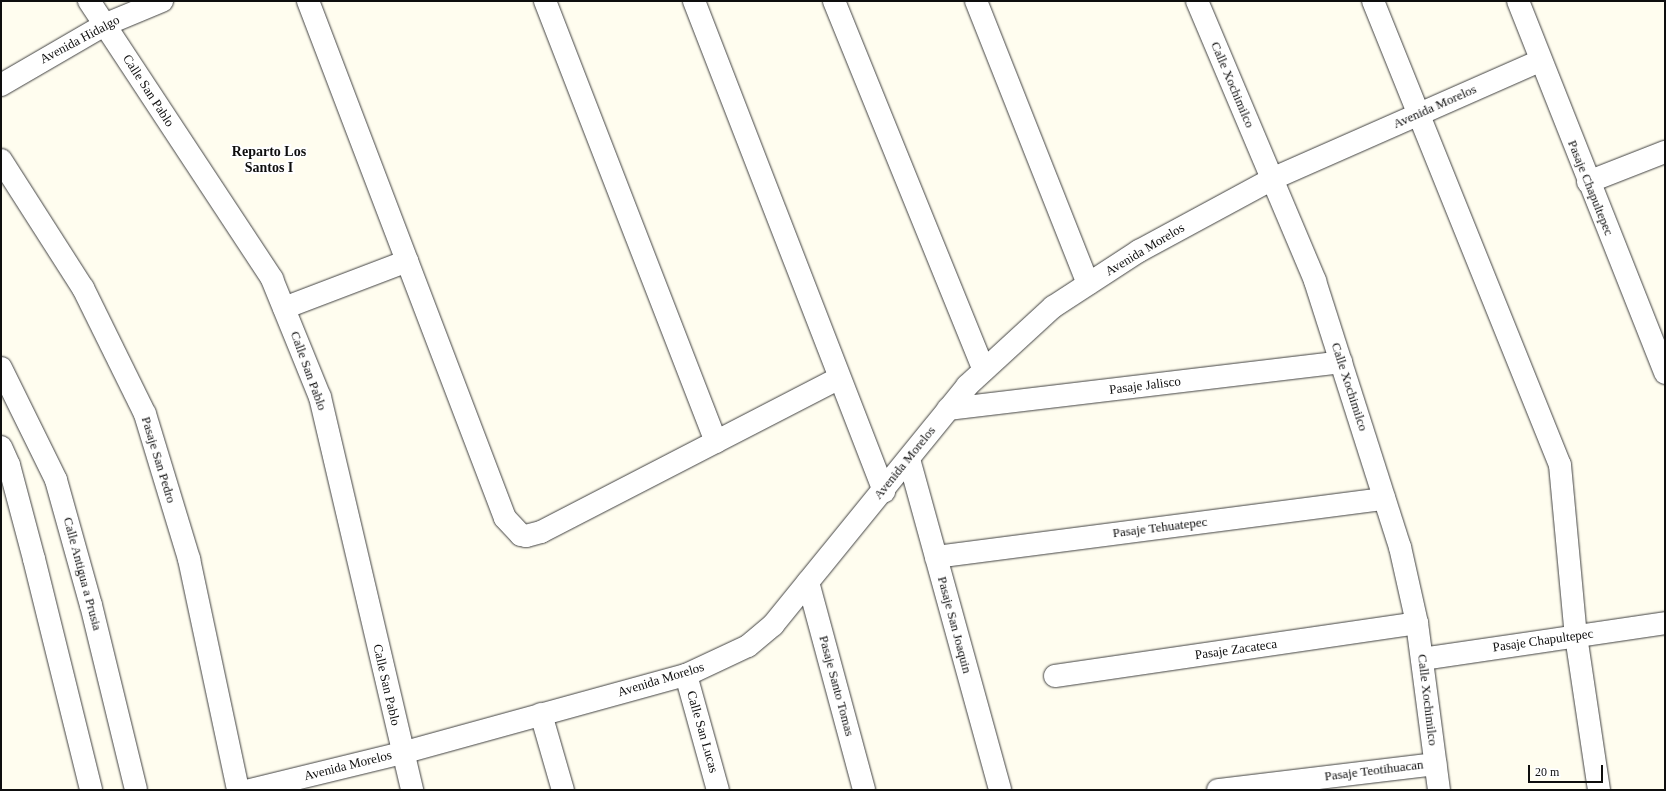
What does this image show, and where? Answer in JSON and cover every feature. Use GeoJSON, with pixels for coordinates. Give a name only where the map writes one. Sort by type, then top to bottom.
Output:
{"type":"FeatureCollection","features":[{"type":"Feature","properties":{"kind":"street","name":"Calle San Pablo"},"geometry":{"type":"LineString","coordinates":[[89,1],[272,279],[284,308],[320,397],[412,790]]}},
{"type":"Feature","properties":{"kind":"street","name":"Avenida Hidalgo"},"geometry":{"type":"LineString","coordinates":[[1,85],[104,25],[162,1]]}},
{"type":"Feature","properties":{"kind":"street"},"geometry":{"type":"LineString","coordinates":[[308,1],[505,518],[521,535],[526,536],[541,532],[839,378]]}},
{"type":"Feature","properties":{"kind":"street"},"geometry":{"type":"LineString","coordinates":[[545,1],[716,442]]}},
{"type":"Feature","properties":{"kind":"street"},"geometry":{"type":"LineString","coordinates":[[694,1],[884,491]]}},
{"type":"Feature","properties":{"kind":"street"},"geometry":{"type":"LineString","coordinates":[[834,1],[984,370]]}},
{"type":"Feature","properties":{"kind":"street"},"geometry":{"type":"LineString","coordinates":[[976,1],[1088,284]]}},
{"type":"Feature","properties":{"kind":"street","name":"Calle Xochimilco"},"geometry":{"type":"LineString","coordinates":[[1197,1],[1315,281],[1400,547],[1417,624],[1438,790]]}},
{"type":"Feature","properties":{"kind":"street"},"geometry":{"type":"LineString","coordinates":[[1373,1],[1560,465],[1576,636],[1599,790]]}},
{"type":"Feature","properties":{"kind":"street","name":"Pasaje Chapultepec"},"geometry":{"type":"LineString","coordinates":[[1518,1],[1539,61],[1665,373]]}},
{"type":"Feature","properties":{"kind":"street","name":"Avenida Morelos"},"geometry":{"type":"LineString","coordinates":[[250,790],[402,752],[686,675],[748,646],[772,625],[884,491],[967,386],[1053,307],[1139,251],[1272,178],[1539,61]]}},
{"type":"Feature","properties":{"kind":"street"},"geometry":{"type":"LineString","coordinates":[[1588,182],[1665,152]]}},
{"type":"Feature","properties":{"kind":"street","name":"Pasaje San Pedro"},"geometry":{"type":"LineString","coordinates":[[1,160],[83,288],[145,414],[189,559],[238,790]]}},
{"type":"Feature","properties":{"kind":"street"},"geometry":{"type":"LineString","coordinates":[[284,308],[407,261]]}},
{"type":"Feature","properties":{"kind":"street","name":"Pasaje Jalisco"},"geometry":{"type":"LineString","coordinates":[[948,409],[1341,362]]}},
{"type":"Feature","properties":{"kind":"street","name":"Calle Antigua a Prusia"},"geometry":{"type":"LineString","coordinates":[[1,368],[56,480],[91,605],[136,790]]}},
{"type":"Feature","properties":{"kind":"street"},"geometry":{"type":"LineString","coordinates":[[1,447],[9,465],[34,559],[91,790]]}},
{"type":"Feature","properties":{"kind":"street","name":"Pasaje San Joaquin"},"geometry":{"type":"LineString","coordinates":[[909,459],[1000,790]]}},
{"type":"Feature","properties":{"kind":"street","name":"Pasaje Tehuatepec"},"geometry":{"type":"LineString","coordinates":[[936,557],[1384,499]]}},
{"type":"Feature","properties":{"kind":"street","name":"Pasaje Santo Tomas"},"geometry":{"type":"LineString","coordinates":[[808,582],[864,790]]}},
{"type":"Feature","properties":{"kind":"street","name":"Pasaje Chapultepec"},"geometry":{"type":"LineString","coordinates":[[1422,659],[1665,623]]}},
{"type":"Feature","properties":{"kind":"street","name":"Pasaje Zacateca"},"geometry":{"type":"LineString","coordinates":[[1055,676],[1417,624]]}},
{"type":"Feature","properties":{"kind":"street","name":"Calle San Lucas"},"geometry":{"type":"LineString","coordinates":[[686,675],[718,790]]}},
{"type":"Feature","properties":{"kind":"street"},"geometry":{"type":"LineString","coordinates":[[541,714],[563,790]]}},
{"type":"Feature","properties":{"kind":"street","name":"Pasaje Teotihuacan"},"geometry":{"type":"LineString","coordinates":[[1218,790],[1435,764]]}},
{"type":"Feature","properties":{"kind":"district","name":"Reparto Los Santos I"},"geometry":{"type":"Point","coordinates":[269,160]}}]}
